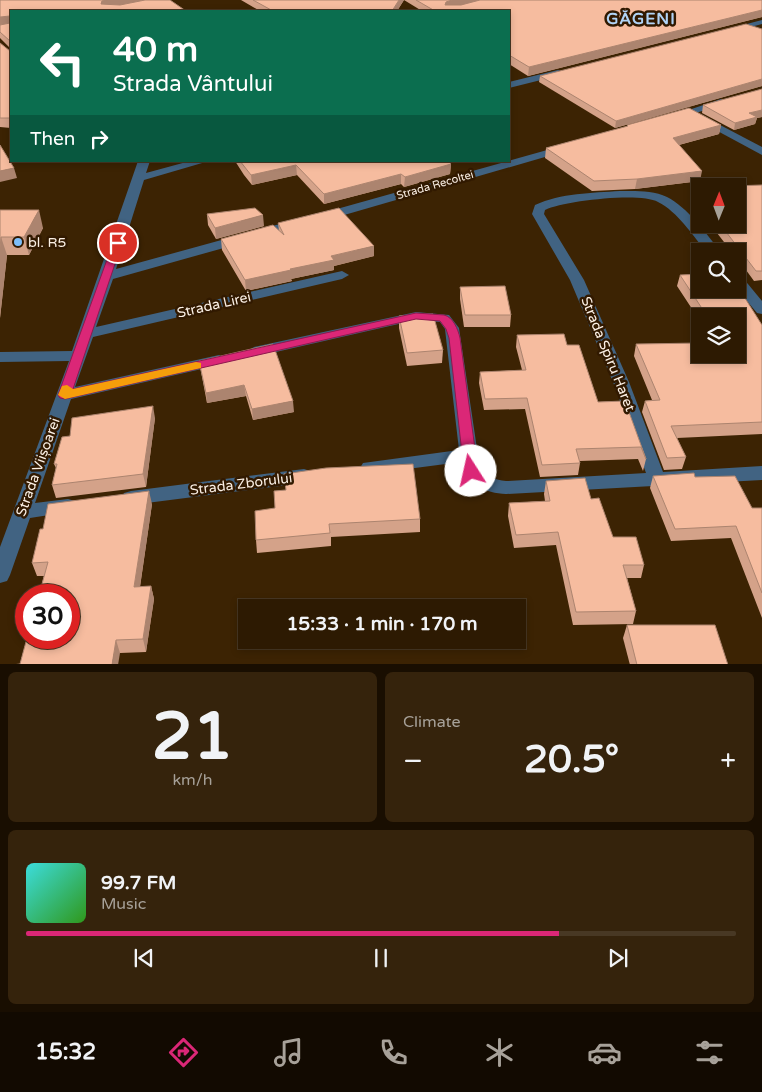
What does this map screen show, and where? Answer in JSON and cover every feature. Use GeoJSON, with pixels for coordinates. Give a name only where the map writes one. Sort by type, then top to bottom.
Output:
{"type":"FeatureCollection","features":[{"type":"Feature","properties":{"kind":"street"},"geometry":{"type":"LineString","coordinates":[[715,33],[762,22]]}},
{"type":"Feature","properties":{"kind":"street"},"geometry":{"type":"LineString","coordinates":[[510,85],[565,71]]}},
{"type":"Feature","properties":{"kind":"street"},"geometry":{"type":"LineString","coordinates":[[662,120],[735,98]]}},
{"type":"Feature","properties":{"kind":"street"},"geometry":{"type":"LineString","coordinates":[[690,112],[762,151]]}},
{"type":"Feature","properties":{"kind":"street","name":"Strada Recoltei"},"geometry":{"type":"LineString","coordinates":[[107,276],[578,144]]}},
{"type":"Feature","properties":{"kind":"street","name":"Strada Viișoarei"},"geometry":{"type":"LineString","coordinates":[[0,575],[107,276],[144,162]]}},
{"type":"Feature","properties":{"kind":"street"},"geometry":{"type":"LineString","coordinates":[[139,178],[200,162]]}},
{"type":"Feature","properties":{"kind":"street","name":"Strada Spiru Haret"},"geometry":{"type":"LineString","coordinates":[[657,479],[584,294],[538,214],[538,208],[542,204],[566,200],[632,194],[652,195],[671,206],[705,243]]}},
{"type":"Feature","properties":{"kind":"street","name":"Strada Lirei"},"geometry":{"type":"LineString","coordinates":[[85,334],[342,275]]}},
{"type":"Feature","properties":{"kind":"street"},"geometry":{"type":"LineString","coordinates":[[746,290],[762,310]]}},
{"type":"Feature","properties":{"kind":"street"},"geometry":{"type":"LineString","coordinates":[[65,395],[416,316],[444,318],[452,328],[454,338],[471,471],[478,480],[486,485],[500,488],[762,473]]}},
{"type":"Feature","properties":{"kind":"street"},"geometry":{"type":"LineString","coordinates":[[0,357],[78,356]]}},
{"type":"Feature","properties":{"kind":"street"},"geometry":{"type":"LineString","coordinates":[[349,470],[468,455]]}},
{"type":"Feature","properties":{"kind":"street","name":"Strada Zborului"},"geometry":{"type":"LineString","coordinates":[[112,500],[319,474]]}},
{"type":"Feature","properties":{"kind":"street"},"geometry":{"type":"LineString","coordinates":[[22,512],[82,504]]}},
{"type":"Feature","properties":{"kind":"building"},"geometry":{"type":"Polygon","coordinates":[[[0,0],[108,0],[102,1],[101,4],[120,5],[145,0],[170,0],[185,10],[10,10],[10,16],[0,17],[0,0]]]}},
{"type":"Feature","properties":{"kind":"building"},"geometry":{"type":"Polygon","coordinates":[[[253,0],[399,0],[393,10],[271,10],[253,0]]]}},
{"type":"Feature","properties":{"kind":"building"},"geometry":{"type":"Polygon","coordinates":[[[416,0],[452,0],[446,2],[445,5],[461,5],[480,0],[762,0],[762,10],[529,67],[510,56],[510,10],[433,10],[416,0]]]}},
{"type":"Feature","properties":{"kind":"building"},"geometry":{"type":"Polygon","coordinates":[[[10,23],[10,41],[0,32],[0,25],[10,23]]]}},
{"type":"Feature","properties":{"kind":"building"},"geometry":{"type":"Polygon","coordinates":[[[746,24],[762,29],[762,79],[616,121],[540,76],[746,24]]]}},
{"type":"Feature","properties":{"kind":"building"},"geometry":{"type":"Polygon","coordinates":[[[0,43],[10,51],[10,118],[0,118],[0,43]]]}},
{"type":"Feature","properties":{"kind":"building"},"geometry":{"type":"Polygon","coordinates":[[[762,89],[762,110],[749,113],[757,117],[735,123],[703,105],[762,89]]]}},
{"type":"Feature","properties":{"kind":"building"},"geometry":{"type":"Polygon","coordinates":[[[689,108],[721,125],[673,138],[702,171],[637,179],[594,181],[546,148],[628,126],[689,108]]]}},
{"type":"Feature","properties":{"kind":"building"},"geometry":{"type":"Polygon","coordinates":[[[0,145],[14,168],[0,171],[0,145]]]}},
{"type":"Feature","properties":{"kind":"building"},"geometry":{"type":"Polygon","coordinates":[[[241,162],[449,162],[451,164],[405,177],[401,174],[324,194],[296,165],[251,175],[241,162]]]}},
{"type":"Feature","properties":{"kind":"building"},"geometry":{"type":"Polygon","coordinates":[[[762,185],[762,271],[756,271],[746,258],[746,243],[735,243],[727,233],[746,233],[746,186],[762,185]]]}},
{"type":"Feature","properties":{"kind":"building"},"geometry":{"type":"Polygon","coordinates":[[[255,208],[263,215],[215,228],[207,214],[255,208]]]}},
{"type":"Feature","properties":{"kind":"building"},"geometry":{"type":"Polygon","coordinates":[[[339,208],[374,246],[331,256],[334,260],[245,280],[221,239],[273,225],[284,235],[278,223],[339,208]]]}},
{"type":"Feature","properties":{"kind":"building"},"geometry":{"type":"Polygon","coordinates":[[[0,210],[39,210],[24,237],[1,237],[0,248],[0,210]]]}},
{"type":"Feature","properties":{"kind":"building"},"geometry":{"type":"Polygon","coordinates":[[[691,274],[691,292],[680,275],[691,274]]]}},
{"type":"Feature","properties":{"kind":"building"},"geometry":{"type":"Polygon","coordinates":[[[505,286],[511,315],[465,315],[460,287],[505,286]]]}},
{"type":"Feature","properties":{"kind":"building"},"geometry":{"type":"Polygon","coordinates":[[[695,298],[745,298],[762,325],[762,422],[671,426],[686,457],[667,458],[645,401],[660,400],[636,344],[691,343],[691,363],[746,363],[746,308],[702,308],[695,298]]]}},
{"type":"Feature","properties":{"kind":"building"},"geometry":{"type":"Polygon","coordinates":[[[433,314],[443,350],[407,353],[399,316],[433,314]]]}},
{"type":"Feature","properties":{"kind":"building"},"geometry":{"type":"Polygon","coordinates":[[[564,334],[567,345],[579,345],[598,402],[625,401],[646,459],[641,447],[576,449],[580,463],[542,465],[527,398],[485,399],[480,372],[526,370],[517,335],[564,334]]]}},
{"type":"Feature","properties":{"kind":"building"},"geometry":{"type":"Polygon","coordinates":[[[273,344],[293,401],[252,409],[244,385],[206,393],[199,361],[273,344]]]}},
{"type":"Feature","properties":{"kind":"building"},"geometry":{"type":"Polygon","coordinates":[[[153,406],[143,474],[52,485],[57,464],[54,464],[62,437],[70,436],[72,418],[153,406]]]}},
{"type":"Feature","properties":{"kind":"building"},"geometry":{"type":"Polygon","coordinates":[[[413,464],[420,519],[329,524],[330,533],[256,540],[255,511],[275,508],[274,491],[286,490],[284,474],[326,468],[413,464]]]}},
{"type":"Feature","properties":{"kind":"building"},"geometry":{"type":"Polygon","coordinates":[[[694,473],[695,477],[735,476],[752,508],[762,508],[762,593],[736,526],[675,529],[653,476],[694,473]]]}},
{"type":"Feature","properties":{"kind":"building"},"geometry":{"type":"Polygon","coordinates":[[[585,478],[591,499],[599,498],[613,537],[636,537],[644,565],[623,565],[636,611],[576,612],[558,532],[516,535],[509,503],[550,501],[546,481],[585,478]]]}},
{"type":"Feature","properties":{"kind":"building"},"geometry":{"type":"Polygon","coordinates":[[[149,491],[134,587],[151,586],[143,639],[116,640],[112,664],[20,664],[24,649],[80,649],[80,584],[42,584],[48,562],[32,563],[40,529],[43,529],[48,504],[149,491]]]}},
{"type":"Feature","properties":{"kind":"building"},"geometry":{"type":"Polygon","coordinates":[[[627,625],[715,625],[728,664],[637,664],[627,625]]]}},
{"type":"Feature","properties":{"kind":"slow traffic"},"geometry":{"type":"LineString","coordinates":[[67,389],[65,395],[196,365]]}},
{"type":"Feature","properties":{"kind":"place","name":"bl. R5"},"geometry":{"type":"Point","coordinates":[18,242]}},
{"type":"Feature","properties":{"kind":"district","name":"GĂGENI"},"geometry":{"type":"Point","coordinates":[641,19]}},
{"type":"Feature","properties":{"kind":"route"},"geometry":{"type":"LineString","coordinates":[[118,243],[65,395],[416,316],[444,318],[452,328],[454,338],[471,471]]}}]}
